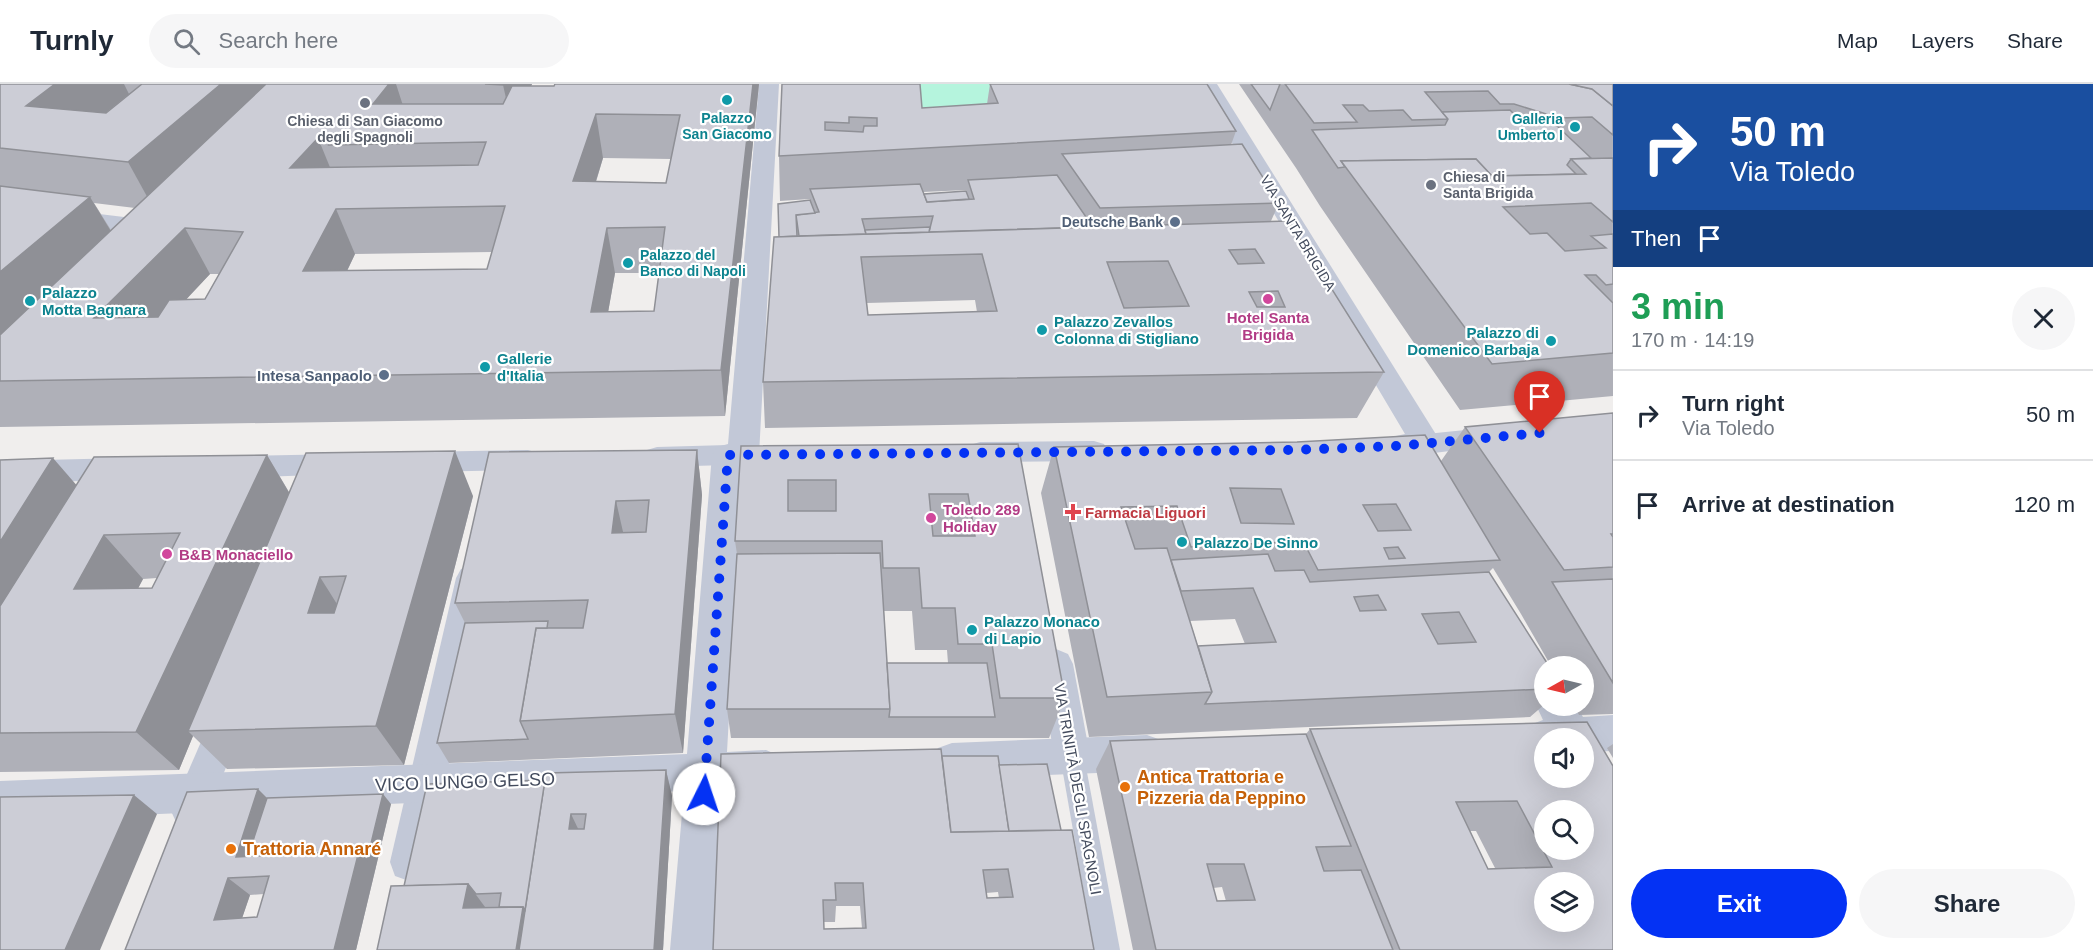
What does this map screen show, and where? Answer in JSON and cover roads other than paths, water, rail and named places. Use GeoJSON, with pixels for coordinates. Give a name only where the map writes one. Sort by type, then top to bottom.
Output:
{"type":"FeatureCollection","features":[{"type":"Feature","properties":{"kind":"street"},"geometry":{"type":"LineString","coordinates":[[693,950],[705,772],[767,272],[772,209],[769,84]]}},
{"type":"Feature","properties":{"kind":"street","name":"VIA SANTA BRIGIDA"},"geometry":{"type":"LineString","coordinates":[[1207,84],[1254,181],[1299,256],[1417,477]]}},
{"type":"Feature","properties":{"kind":"street"},"geometry":{"type":"LineString","coordinates":[[0,209],[166,220],[133,252]]}},
{"type":"Feature","properties":{"kind":"street"},"geometry":{"type":"LineString","coordinates":[[1400,446],[1517,435]]}},
{"type":"Feature","properties":{"kind":"street"},"geometry":{"type":"LineString","coordinates":[[1018,451],[1024,486]]}},
{"type":"Feature","properties":{"kind":"street"},"geometry":{"type":"LineString","coordinates":[[958,452],[1122,451]]}},
{"type":"Feature","properties":{"kind":"street"},"geometry":{"type":"LineString","coordinates":[[636,457],[746,455]]}},
{"type":"Feature","properties":{"kind":"street"},"geometry":{"type":"LineString","coordinates":[[206,467],[556,459]]}},
{"type":"Feature","properties":{"kind":"street"},"geometry":{"type":"LineString","coordinates":[[490,495],[498,460]]}},
{"type":"Feature","properties":{"kind":"street"},"geometry":{"type":"LineString","coordinates":[[320,497],[333,464]]}},
{"type":"Feature","properties":{"kind":"street"},"geometry":{"type":"LineString","coordinates":[[0,472],[142,469],[119,500]]}},
{"type":"Feature","properties":{"kind":"street"},"geometry":{"type":"LineString","coordinates":[[402,894],[477,553]]}},
{"type":"Feature","properties":{"kind":"street","name":"VIA TRINITÀ DEGLI SPAGNOLI"},"geometry":{"type":"LineString","coordinates":[[1051,639],[1072,756]]}},
{"type":"Feature","properties":{"kind":"street"},"geometry":{"type":"LineString","coordinates":[[180,835],[242,683]]}},
{"type":"Feature","properties":{"kind":"street"},"geometry":{"type":"LineString","coordinates":[[1515,737],[1566,725],[1613,734]]}},
{"type":"Feature","properties":{"kind":"street"},"geometry":{"type":"LineString","coordinates":[[918,763],[1178,751]]}},
{"type":"Feature","properties":{"kind":"street","name":"VICO LUNGO GELSO"},"geometry":{"type":"LineString","coordinates":[[0,801],[800,768]]}},
{"type":"Feature","properties":{"kind":"lane","name":"VIA TRINITÀ DEGLI SPAGNOLI"},"geometry":{"type":"LineString","coordinates":[[1072,756],[1107,950]]}},
{"type":"Feature","properties":{"kind":"place","name":"Palazzo San Giacomo"},"geometry":{"type":"Point","coordinates":[727,100]}},
{"type":"Feature","properties":{"kind":"place","name":"Chiesa di San Giacomo degli Spagnoli"},"geometry":{"type":"Point","coordinates":[365,103]}},
{"type":"Feature","properties":{"kind":"place","name":"Galleria Umberto I"},"geometry":{"type":"Point","coordinates":[1575,127]}},
{"type":"Feature","properties":{"kind":"place","name":"Chiesa di Santa Brigida"},"geometry":{"type":"Point","coordinates":[1431,185]}},
{"type":"Feature","properties":{"kind":"place","name":"Deutsche Bank"},"geometry":{"type":"Point","coordinates":[1175,222]}},
{"type":"Feature","properties":{"kind":"place","name":"Palazzo del Banco di Napoli"},"geometry":{"type":"Point","coordinates":[628,263]}},
{"type":"Feature","properties":{"kind":"place","name":"Hotel Santa Brigida"},"geometry":{"type":"Point","coordinates":[1268,299]}},
{"type":"Feature","properties":{"kind":"place","name":"Palazzo Motta Bagnara"},"geometry":{"type":"Point","coordinates":[30,301]}},
{"type":"Feature","properties":{"kind":"place","name":"Palazzo Zevallos Colonna di Stigliano"},"geometry":{"type":"Point","coordinates":[1042,330]}},
{"type":"Feature","properties":{"kind":"place","name":"Palazzo di Domenico Barbaja"},"geometry":{"type":"Point","coordinates":[1551,341]}},
{"type":"Feature","properties":{"kind":"place","name":"Gallerie d'Italia"},"geometry":{"type":"Point","coordinates":[485,367]}},
{"type":"Feature","properties":{"kind":"place","name":"Intesa Sanpaolo"},"geometry":{"type":"Point","coordinates":[384,375]}},
{"type":"Feature","properties":{"kind":"place","name":"Farmacia Liguori"},"geometry":{"type":"Point","coordinates":[1073,512]}},
{"type":"Feature","properties":{"kind":"place","name":"Toledo 289 Holiday"},"geometry":{"type":"Point","coordinates":[931,518]}},
{"type":"Feature","properties":{"kind":"place","name":"Palazzo De Sinno"},"geometry":{"type":"Point","coordinates":[1182,542]}},
{"type":"Feature","properties":{"kind":"place","name":"B&B Monaciello"},"geometry":{"type":"Point","coordinates":[167,554]}},
{"type":"Feature","properties":{"kind":"place","name":"Palazzo Monaco di Lapio"},"geometry":{"type":"Point","coordinates":[972,630]}},
{"type":"Feature","properties":{"kind":"place","name":"Antica Trattoria e Pizzeria da Peppino"},"geometry":{"type":"Point","coordinates":[1125,787]}},
{"type":"Feature","properties":{"kind":"place","name":"Trattoria Annaré"},"geometry":{"type":"Point","coordinates":[231,849]}}]}
